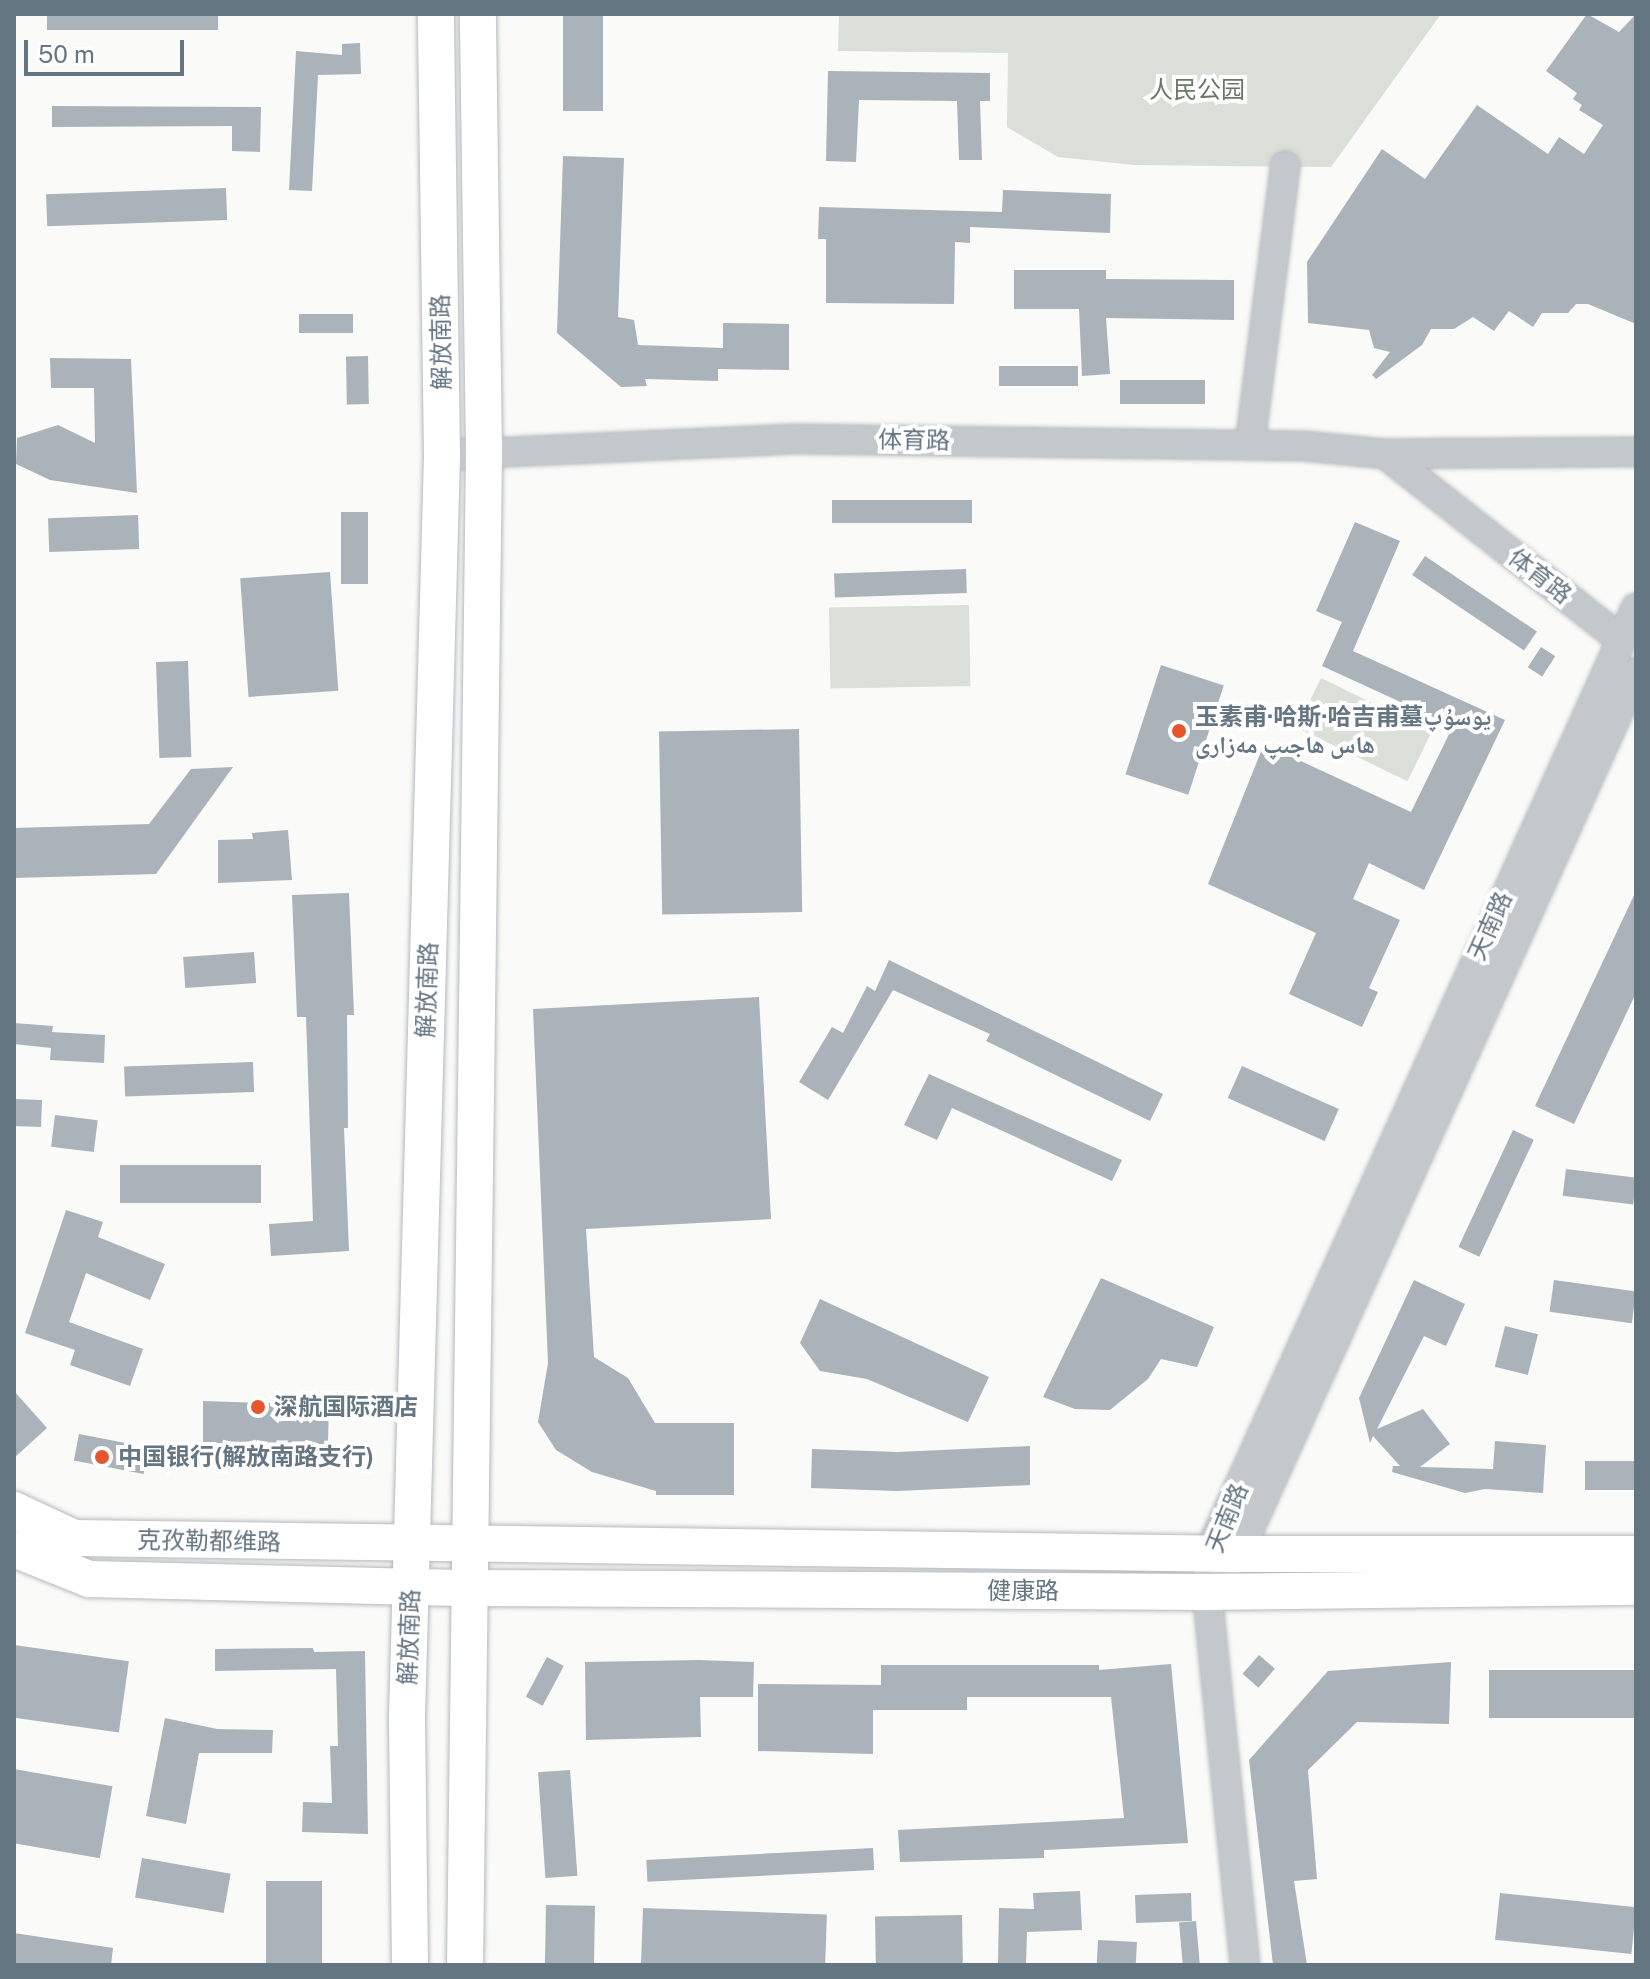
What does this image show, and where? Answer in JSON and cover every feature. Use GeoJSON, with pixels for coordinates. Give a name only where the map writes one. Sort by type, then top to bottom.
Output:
{"type":"FeatureCollection","features":[{"type":"Feature","properties":{"kind":"main road","name":"解放南路"},"geometry":{"type":"LineString","coordinates":[[410,1965],[410,1585],[442,455],[436,14]]}},
{"type":"Feature","properties":{"kind":"main road","name":"解放南路"},"geometry":{"type":"LineString","coordinates":[[465,1965],[484,453],[478,14]]}},
{"type":"Feature","properties":{"kind":"main road","name":"克孜勒都维路"},"geometry":{"type":"LineString","coordinates":[[14,1510],[74,1538],[411,1545]]}},
{"type":"Feature","properties":{"kind":"main road","name":"健康路"},"geometry":{"type":"LineString","coordinates":[[411,1545],[1224,1554],[1636,1554]]}},
{"type":"Feature","properties":{"kind":"main road","name":"克孜勒都维路"},"geometry":{"type":"LineString","coordinates":[[14,1549],[89,1579],[410,1585]]}},
{"type":"Feature","properties":{"kind":"main road","name":"健康路"},"geometry":{"type":"LineString","coordinates":[[410,1585],[470,1588],[1207,1592],[1636,1587]]}},
{"type":"Feature","properties":{"kind":"street"},"geometry":{"type":"LineString","coordinates":[[1250,445],[1285,166]]}},
{"type":"Feature","properties":{"kind":"street","name":"体育路"},"geometry":{"type":"LineString","coordinates":[[442,455],[796,439],[1250,445],[1385,454],[1636,452]]}},
{"type":"Feature","properties":{"kind":"street","name":"体育路"},"geometry":{"type":"LineString","coordinates":[[1385,454],[1619,638]]}},
{"type":"Feature","properties":{"kind":"street","name":"天南路"},"geometry":{"type":"LineString","coordinates":[[1207,1592],[1619,638],[1636,608]]}},
{"type":"Feature","properties":{"kind":"street","name":"天南路"},"geometry":{"type":"LineString","coordinates":[[1224,1554],[1636,673]]}},
{"type":"Feature","properties":{"kind":"street"},"geometry":{"type":"LineString","coordinates":[[1207,1592],[1245,1965]]}},
{"type":"Feature","properties":{"kind":"green space","name":"人民公园"},"geometry":{"type":"Polygon","coordinates":[[[839,14],[1441,14],[1331,167],[1134,165],[1058,157],[1007,127],[1008,53],[838,51],[839,14]]]}},
{"type":"Feature","properties":{"kind":"green space"},"geometry":{"type":"Polygon","coordinates":[[[969,605],[970,686],[830,688],[829,607],[969,605]]]}},
{"type":"Feature","properties":{"kind":"green space"},"geometry":{"type":"Polygon","coordinates":[[[1321,678],[1432,732],[1407,781],[1297,727],[1321,678]]]}},
{"type":"Feature","properties":{"kind":"building"},"geometry":{"type":"Polygon","coordinates":[[[47,14],[218,14],[218,30],[47,30],[47,14]]]}},
{"type":"Feature","properties":{"kind":"building"},"geometry":{"type":"Polygon","coordinates":[[[563,14],[603,14],[603,111],[563,111],[563,14]]]}},
{"type":"Feature","properties":{"kind":"building"},"geometry":{"type":"Polygon","coordinates":[[[1587,14],[1619,32],[1636,14],[1636,324],[1588,304],[1576,304],[1568,313],[1542,313],[1533,327],[1509,311],[1494,331],[1473,317],[1454,329],[1431,329],[1422,345],[1376,379],[1372,375],[1390,352],[1374,348],[1369,330],[1308,323],[1307,262],[1382,149],[1425,179],[1477,105],[1548,154],[1559,137],[1584,154],[1603,125],[1579,110],[1582,105],[1573,99],[1577,93],[1546,71],[1587,14]]]}},
{"type":"Feature","properties":{"kind":"building"},"geometry":{"type":"Polygon","coordinates":[[[360,43],[361,74],[318,75],[312,191],[289,190],[296,51],[342,55],[342,44],[360,43]]]}},
{"type":"Feature","properties":{"kind":"building"},"geometry":{"type":"Polygon","coordinates":[[[828,71],[990,73],[990,101],[980,101],[982,160],[959,160],[957,101],[859,100],[856,162],[826,161],[828,71]]]}},
{"type":"Feature","properties":{"kind":"building"},"geometry":{"type":"Polygon","coordinates":[[[52,106],[261,107],[260,152],[232,151],[232,126],[52,127],[52,106]]]}},
{"type":"Feature","properties":{"kind":"building"},"geometry":{"type":"Polygon","coordinates":[[[563,156],[624,158],[618,317],[634,320],[638,345],[723,348],[723,323],[789,324],[789,370],[718,369],[718,381],[645,379],[647,386],[621,387],[557,333],[563,156]]]}},
{"type":"Feature","properties":{"kind":"building"},"geometry":{"type":"Polygon","coordinates":[[[226,188],[227,220],[47,226],[46,194],[226,188]]]}},
{"type":"Feature","properties":{"kind":"building"},"geometry":{"type":"Polygon","coordinates":[[[1003,190],[1111,194],[1110,233],[970,227],[970,243],[955,242],[954,304],[826,303],[826,239],[818,239],[819,207],[1002,212],[1003,190]]]}},
{"type":"Feature","properties":{"kind":"building"},"geometry":{"type":"Polygon","coordinates":[[[1014,270],[1106,270],[1106,279],[1234,280],[1234,320],[1106,318],[1110,374],[1082,376],[1079,309],[1014,309],[1014,270]]]}},
{"type":"Feature","properties":{"kind":"building"},"geometry":{"type":"Polygon","coordinates":[[[299,314],[353,314],[353,333],[299,333],[299,314]]]}},
{"type":"Feature","properties":{"kind":"building"},"geometry":{"type":"Polygon","coordinates":[[[346,356],[368,356],[369,404],[347,404],[346,356]]]}},
{"type":"Feature","properties":{"kind":"building"},"geometry":{"type":"Polygon","coordinates":[[[50,358],[131,359],[137,493],[50,480],[16,464],[17,438],[58,425],[95,443],[94,388],[51,388],[50,358]]]}},
{"type":"Feature","properties":{"kind":"building"},"geometry":{"type":"Polygon","coordinates":[[[999,366],[1078,366],[1078,386],[999,386],[999,366]]]}},
{"type":"Feature","properties":{"kind":"building"},"geometry":{"type":"Polygon","coordinates":[[[1120,380],[1205,380],[1205,404],[1120,404],[1120,380]]]}},
{"type":"Feature","properties":{"kind":"building"},"geometry":{"type":"Polygon","coordinates":[[[832,500],[972,500],[972,523],[832,523],[832,500]]]}},
{"type":"Feature","properties":{"kind":"building"},"geometry":{"type":"Polygon","coordinates":[[[341,512],[368,512],[368,584],[341,584],[341,512]]]}},
{"type":"Feature","properties":{"kind":"building"},"geometry":{"type":"Polygon","coordinates":[[[138,515],[139,549],[49,552],[48,518],[138,515]]]}},
{"type":"Feature","properties":{"kind":"building"},"geometry":{"type":"Polygon","coordinates":[[[1355,522],[1400,541],[1353,651],[1505,720],[1424,890],[1369,863],[1353,899],[1400,920],[1369,988],[1378,992],[1362,1027],[1289,994],[1316,933],[1208,884],[1264,744],[1411,812],[1453,726],[1322,666],[1342,622],[1316,611],[1355,522]]]}},
{"type":"Feature","properties":{"kind":"building"},"geometry":{"type":"Polygon","coordinates":[[[1425,556],[1537,631],[1524,651],[1412,575],[1425,556]]]}},
{"type":"Feature","properties":{"kind":"building"},"geometry":{"type":"Polygon","coordinates":[[[966,569],[967,593],[835,598],[834,574],[966,569]]]}},
{"type":"Feature","properties":{"kind":"building"},"geometry":{"type":"Polygon","coordinates":[[[330,572],[338,691],[249,697],[240,578],[330,572]]]}},
{"type":"Feature","properties":{"kind":"building"},"geometry":{"type":"Polygon","coordinates":[[[1541,647],[1555,656],[1542,676],[1528,667],[1541,647]]]}},
{"type":"Feature","properties":{"kind":"building"},"geometry":{"type":"Polygon","coordinates":[[[188,661],[191,757],[159,758],[156,662],[188,661]]]}},
{"type":"Feature","properties":{"kind":"building","name":"玉素甫·哈斯·哈吉甫墓يوسۇپ ھاس ھاجىپ مەزارى"},"geometry":{"type":"Polygon","coordinates":[[[1161,665],[1224,685],[1188,795],[1125,774],[1161,665]]]}},
{"type":"Feature","properties":{"kind":"building"},"geometry":{"type":"Polygon","coordinates":[[[799,729],[802,912],[662,914],[659,731],[799,729]]]}},
{"type":"Feature","properties":{"kind":"building"},"geometry":{"type":"Polygon","coordinates":[[[233,767],[156,874],[14,878],[14,828],[149,824],[191,769],[233,767]]]}},
{"type":"Feature","properties":{"kind":"building"},"geometry":{"type":"Polygon","coordinates":[[[288,830],[292,880],[218,883],[218,840],[253,839],[252,833],[288,830]]]}},
{"type":"Feature","properties":{"kind":"building"},"geometry":{"type":"Polygon","coordinates":[[[1636,891],[1636,993],[1574,1124],[1535,1106],[1636,891]]]}},
{"type":"Feature","properties":{"kind":"building"},"geometry":{"type":"Polygon","coordinates":[[[349,893],[354,1015],[347,1015],[348,1128],[344,1128],[349,1251],[271,1256],[269,1224],[313,1221],[306,1017],[297,1017],[292,895],[349,893]]]}},
{"type":"Feature","properties":{"kind":"building"},"geometry":{"type":"Polygon","coordinates":[[[254,952],[256,983],[185,988],[183,957],[254,952]]]}},
{"type":"Feature","properties":{"kind":"building"},"geometry":{"type":"Polygon","coordinates":[[[889,960],[1163,1094],[1150,1121],[986,1041],[990,1034],[893,990],[828,1100],[799,1082],[832,1027],[843,1033],[867,986],[875,991],[889,960]]]}},
{"type":"Feature","properties":{"kind":"building"},"geometry":{"type":"Polygon","coordinates":[[[759,997],[771,1219],[586,1229],[594,1357],[628,1378],[655,1423],[734,1423],[734,1495],[656,1495],[656,1491],[592,1472],[556,1450],[538,1422],[548,1363],[533,1009],[759,997]]]}},
{"type":"Feature","properties":{"kind":"building"},"geometry":{"type":"Polygon","coordinates":[[[14,1023],[53,1026],[52,1032],[105,1035],[104,1063],[50,1060],[51,1048],[14,1044],[14,1023]]]}},
{"type":"Feature","properties":{"kind":"building"},"geometry":{"type":"Polygon","coordinates":[[[253,1062],[254,1092],[125,1096],[124,1067],[253,1062]]]}},
{"type":"Feature","properties":{"kind":"building"},"geometry":{"type":"Polygon","coordinates":[[[1242,1066],[1339,1109],[1325,1141],[1228,1098],[1242,1066]]]}},
{"type":"Feature","properties":{"kind":"building"},"geometry":{"type":"Polygon","coordinates":[[[929,1074],[1122,1160],[1112,1181],[952,1108],[937,1140],[904,1125],[929,1074]]]}},
{"type":"Feature","properties":{"kind":"building"},"geometry":{"type":"Polygon","coordinates":[[[14,1099],[42,1100],[41,1127],[14,1126],[14,1099]]]}},
{"type":"Feature","properties":{"kind":"building"},"geometry":{"type":"Polygon","coordinates":[[[55,1115],[98,1120],[94,1152],[51,1147],[55,1115]]]}},
{"type":"Feature","properties":{"kind":"building"},"geometry":{"type":"Polygon","coordinates":[[[1513,1130],[1534,1140],[1479,1257],[1458,1247],[1513,1130]]]}},
{"type":"Feature","properties":{"kind":"building"},"geometry":{"type":"Polygon","coordinates":[[[120,1165],[261,1165],[261,1203],[120,1203],[120,1165]]]}},
{"type":"Feature","properties":{"kind":"building"},"geometry":{"type":"Polygon","coordinates":[[[1566,1169],[1636,1178],[1633,1204],[1563,1196],[1566,1169]]]}},
{"type":"Feature","properties":{"kind":"building"},"geometry":{"type":"Polygon","coordinates":[[[66,1210],[103,1222],[98,1237],[165,1264],[150,1300],[86,1273],[69,1322],[143,1349],[130,1386],[70,1365],[75,1350],[25,1333],[66,1210]]]}},
{"type":"Feature","properties":{"kind":"building"},"geometry":{"type":"Polygon","coordinates":[[[1101,1278],[1214,1327],[1197,1367],[1161,1359],[1148,1379],[1110,1410],[1075,1409],[1043,1397],[1101,1278]]]}},
{"type":"Feature","properties":{"kind":"building"},"geometry":{"type":"Polygon","coordinates":[[[1414,1280],[1465,1304],[1446,1346],[1424,1336],[1377,1429],[1423,1409],[1450,1444],[1420,1467],[1493,1469],[1495,1441],[1546,1445],[1543,1493],[1485,1489],[1465,1493],[1392,1472],[1393,1466],[1400,1466],[1373,1436],[1370,1443],[1359,1398],[1414,1280]]]}},
{"type":"Feature","properties":{"kind":"building"},"geometry":{"type":"Polygon","coordinates":[[[1554,1280],[1636,1292],[1632,1323],[1550,1312],[1554,1280]]]}},
{"type":"Feature","properties":{"kind":"building"},"geometry":{"type":"Polygon","coordinates":[[[820,1299],[989,1377],[968,1422],[867,1379],[820,1371],[800,1343],[820,1299]]]}},
{"type":"Feature","properties":{"kind":"building"},"geometry":{"type":"Polygon","coordinates":[[[1505,1326],[1538,1334],[1528,1375],[1495,1367],[1505,1326]]]}},
{"type":"Feature","properties":{"kind":"building"},"geometry":{"type":"Polygon","coordinates":[[[14,1391],[47,1428],[14,1458],[14,1391]]]}},
{"type":"Feature","properties":{"kind":"building"},"geometry":{"type":"Polygon","coordinates":[[[203,1401],[329,1405],[328,1441],[303,1465],[271,1470],[203,1442],[203,1401]]]}},
{"type":"Feature","properties":{"kind":"building"},"geometry":{"type":"Polygon","coordinates":[[[79,1434],[149,1448],[144,1474],[74,1461],[79,1434]]]}},
{"type":"Feature","properties":{"kind":"building"},"geometry":{"type":"Polygon","coordinates":[[[1030,1446],[1030,1485],[897,1491],[811,1488],[812,1449],[898,1452],[1030,1446]]]}},
{"type":"Feature","properties":{"kind":"building"},"geometry":{"type":"Polygon","coordinates":[[[1585,1461],[1636,1461],[1636,1490],[1585,1490],[1585,1461]]]}},
{"type":"Feature","properties":{"kind":"building"},"geometry":{"type":"Polygon","coordinates":[[[14,1645],[129,1661],[119,1732],[14,1718],[14,1645]]]}},
{"type":"Feature","properties":{"kind":"building"},"geometry":{"type":"Polygon","coordinates":[[[313,1648],[314,1652],[365,1651],[368,1834],[302,1832],[303,1802],[332,1803],[330,1746],[338,1746],[336,1669],[215,1671],[215,1649],[313,1648]]]}},
{"type":"Feature","properties":{"kind":"building"},"geometry":{"type":"Polygon","coordinates":[[[1259,1655],[1275,1669],[1258,1688],[1243,1674],[1259,1655]]]}},
{"type":"Feature","properties":{"kind":"building"},"geometry":{"type":"Polygon","coordinates":[[[547,1657],[564,1666],[543,1706],[526,1697],[547,1657]]]}},
{"type":"Feature","properties":{"kind":"building"},"geometry":{"type":"Polygon","coordinates":[[[585,1662],[754,1662],[753,1697],[700,1697],[701,1737],[586,1740],[585,1662]]]}},
{"type":"Feature","properties":{"kind":"building"},"geometry":{"type":"Polygon","coordinates":[[[1451,1662],[1449,1724],[1357,1722],[1308,1770],[1317,1879],[1294,1881],[1307,1965],[1273,1965],[1249,1760],[1328,1671],[1451,1662]]]}},
{"type":"Feature","properties":{"kind":"building"},"geometry":{"type":"Polygon","coordinates":[[[1171,1664],[1188,1843],[1044,1850],[1044,1858],[900,1862],[898,1830],[1124,1818],[1111,1697],[967,1697],[967,1710],[873,1710],[873,1754],[758,1751],[758,1684],[881,1685],[881,1665],[1099,1665],[1099,1670],[1171,1664]]]}},
{"type":"Feature","properties":{"kind":"building"},"geometry":{"type":"Polygon","coordinates":[[[1489,1670],[1636,1670],[1636,1718],[1489,1718],[1489,1670]]]}},
{"type":"Feature","properties":{"kind":"building"},"geometry":{"type":"Polygon","coordinates":[[[165,1718],[217,1729],[273,1730],[272,1753],[199,1753],[186,1824],[146,1816],[165,1718]]]}},
{"type":"Feature","properties":{"kind":"building"},"geometry":{"type":"Polygon","coordinates":[[[14,1769],[112,1786],[100,1858],[14,1843],[14,1769]]]}},
{"type":"Feature","properties":{"kind":"building"},"geometry":{"type":"Polygon","coordinates":[[[570,1770],[577,1876],[545,1878],[538,1772],[570,1770]]]}},
{"type":"Feature","properties":{"kind":"building"},"geometry":{"type":"Polygon","coordinates":[[[873,1848],[874,1870],[647,1882],[646,1860],[873,1848]]]}},
{"type":"Feature","properties":{"kind":"building"},"geometry":{"type":"Polygon","coordinates":[[[142,1858],[231,1874],[224,1913],[135,1897],[142,1858]]]}},
{"type":"Feature","properties":{"kind":"building"},"geometry":{"type":"Polygon","coordinates":[[[266,1881],[322,1881],[322,1965],[266,1965],[266,1881]]]}},
{"type":"Feature","properties":{"kind":"building"},"geometry":{"type":"Polygon","coordinates":[[[1080,1891],[1082,1930],[1027,1932],[1026,1965],[998,1965],[999,1908],[1034,1909],[1033,1893],[1080,1891]]]}},
{"type":"Feature","properties":{"kind":"building"},"geometry":{"type":"Polygon","coordinates":[[[1191,1893],[1192,1921],[1136,1923],[1135,1895],[1191,1893]]]}},
{"type":"Feature","properties":{"kind":"building"},"geometry":{"type":"Polygon","coordinates":[[[1500,1893],[1636,1907],[1631,1954],[1495,1940],[1500,1893]]]}},
{"type":"Feature","properties":{"kind":"building"},"geometry":{"type":"Polygon","coordinates":[[[546,1905],[595,1906],[594,1965],[545,1965],[546,1905]]]}},
{"type":"Feature","properties":{"kind":"building"},"geometry":{"type":"Polygon","coordinates":[[[643,1908],[827,1914],[825,1965],[641,1965],[643,1908]]]}},
{"type":"Feature","properties":{"kind":"building"},"geometry":{"type":"Polygon","coordinates":[[[962,1915],[963,1965],[876,1965],[875,1917],[962,1915]]]}},
{"type":"Feature","properties":{"kind":"building"},"geometry":{"type":"Polygon","coordinates":[[[1196,1921],[1200,1965],[1183,1965],[1179,1922],[1196,1921]]]}},
{"type":"Feature","properties":{"kind":"building"},"geometry":{"type":"Polygon","coordinates":[[[14,1933],[113,1948],[111,1965],[14,1965],[14,1933]]]}},
{"type":"Feature","properties":{"kind":"building"},"geometry":{"type":"Polygon","coordinates":[[[1098,1940],[1137,1942],[1136,1965],[1097,1965],[1098,1940]]]}},
{"type":"Feature","properties":{"kind":"place","name":"玉素甫·哈斯·哈吉甫墓يوسۇپ ھاس ھاجىپ مەزارى"},"geometry":{"type":"Point","coordinates":[1179,731]}},
{"type":"Feature","properties":{"kind":"place","name":"深航国际酒店"},"geometry":{"type":"Point","coordinates":[258,1407]}},
{"type":"Feature","properties":{"kind":"place","name":"中国银行(解放南路支行)"},"geometry":{"type":"Point","coordinates":[102,1457]}}]}
